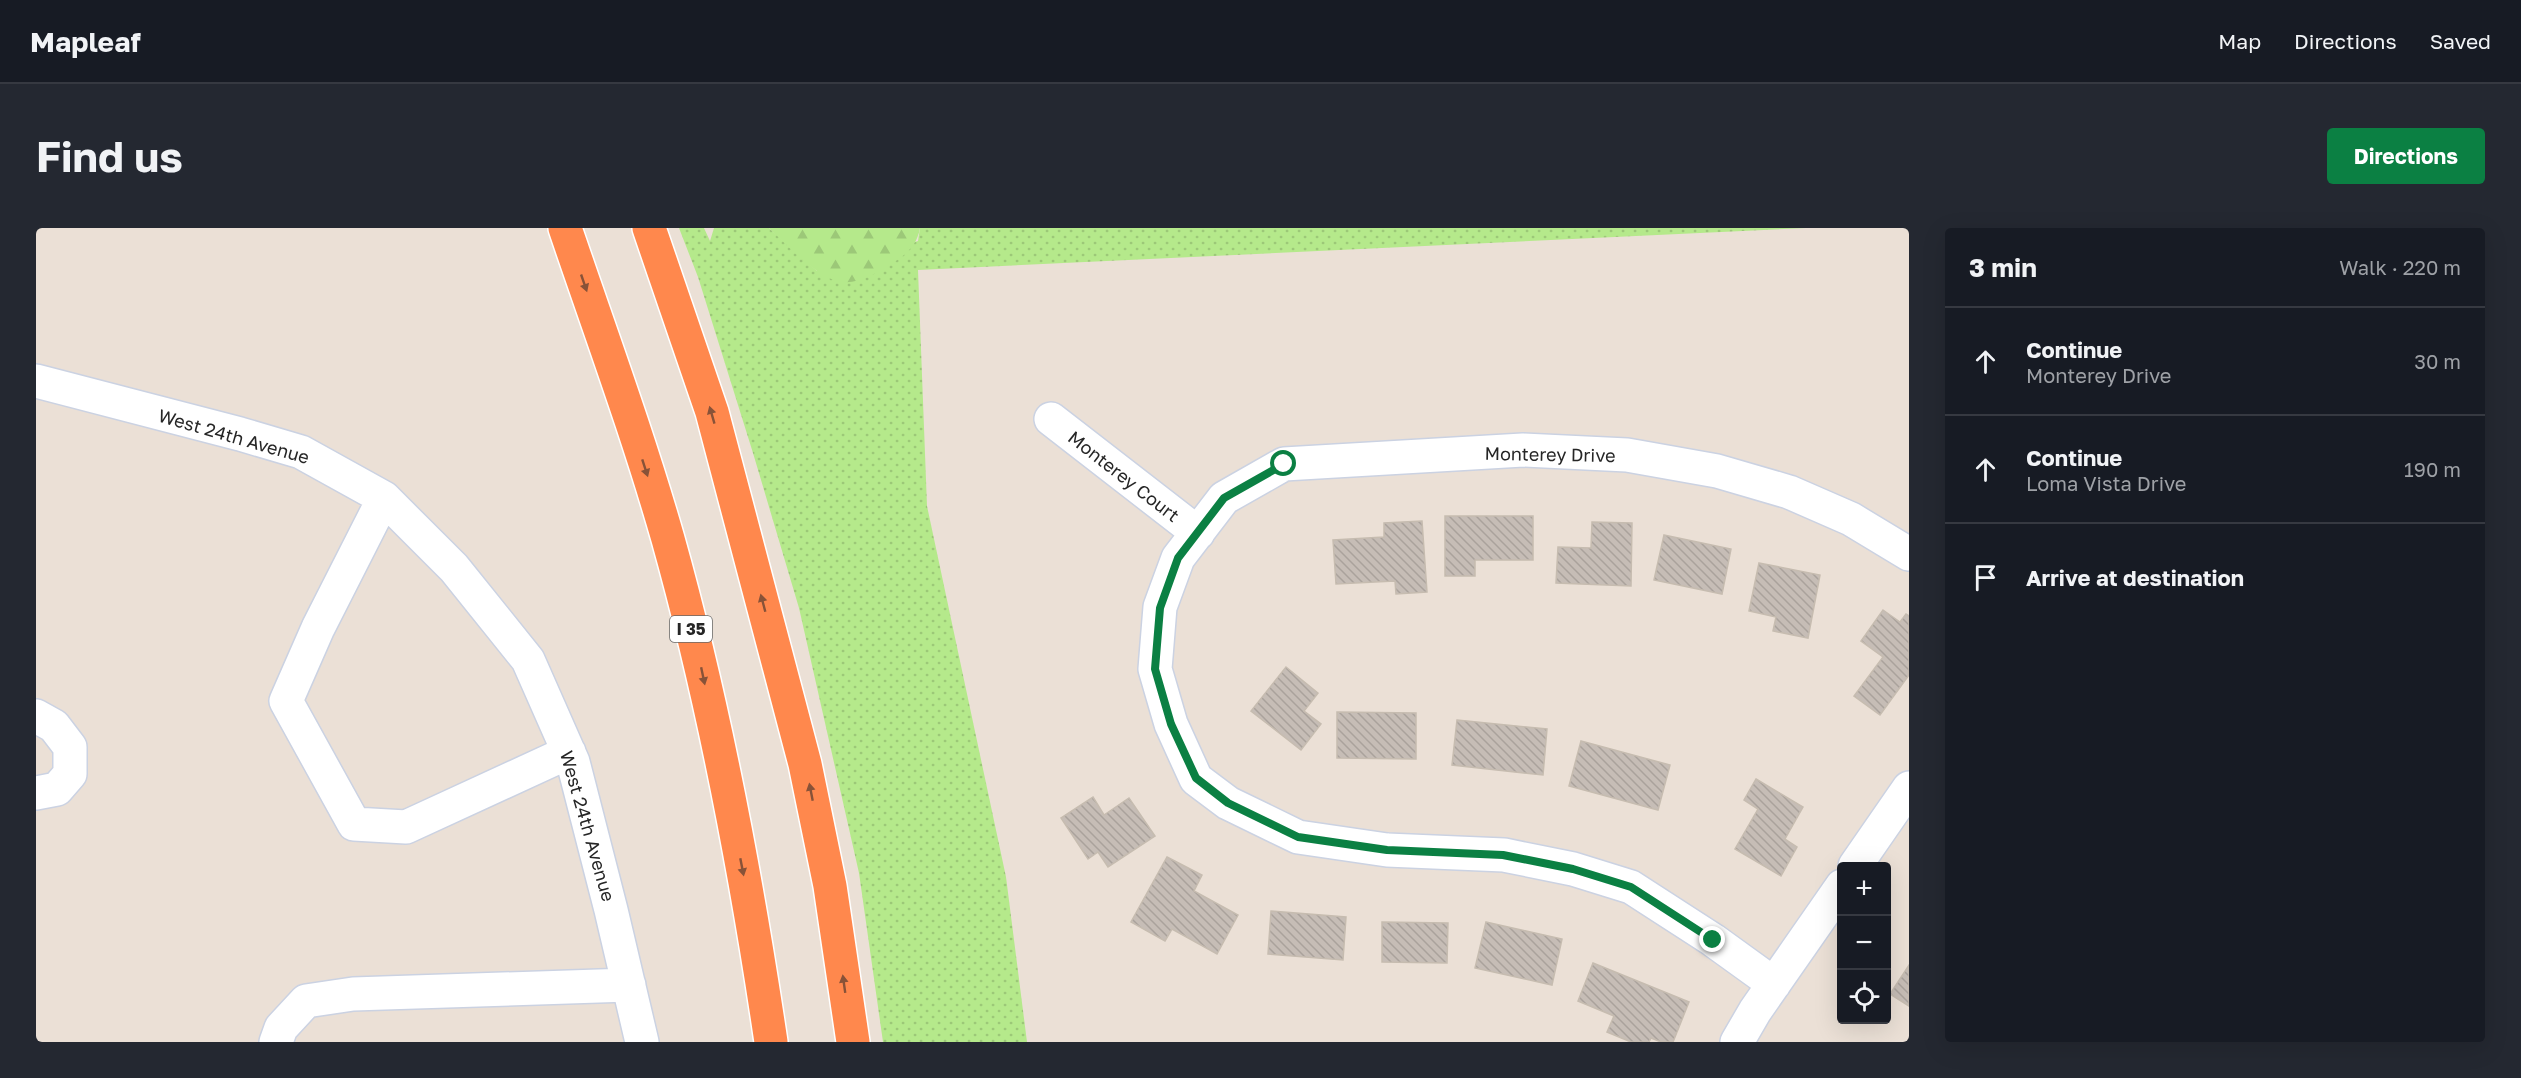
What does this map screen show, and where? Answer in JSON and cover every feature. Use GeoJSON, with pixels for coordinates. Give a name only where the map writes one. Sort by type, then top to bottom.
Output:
{"type":"FeatureCollection","features":[{"type":"Feature","properties":{"kind":"highway","name":"I 35"},"geometry":{"type":"LineString","coordinates":[[565,228],[621,392],[667,538],[702,670],[754,927],[771,1042]]}},
{"type":"Feature","properties":{"kind":"highway"},"geometry":{"type":"LineString","coordinates":[[649,228],[712,412],[805,764],[830,886],[853,1042]]}},
{"type":"Feature","properties":{"kind":"street","name":"West 24th Avenue"},"geometry":{"type":"LineString","coordinates":[[36,381],[301,452],[356,480],[384,498],[454,568],[528,660],[569,752],[612,909],[642,1042]]}},
{"type":"Feature","properties":{"kind":"street","name":"Monterey Court"},"geometry":{"type":"LineString","coordinates":[[1051,419],[1198,533]]}},
{"type":"Feature","properties":{"kind":"street","name":"Monterey Drive"},"geometry":{"type":"LineString","coordinates":[[1774,984],[1713,940],[1631,887],[1573,869],[1503,855],[1387,850],[1298,837],[1228,803],[1196,778],[1171,724],[1155,669],[1160,608],[1178,558],[1224,498],[1284,464],[1523,450],[1627,455],[1717,471],[1800,496],[1851,519],[1909,554]]}},
{"type":"Feature","properties":{"kind":"street"},"geometry":{"type":"LineString","coordinates":[[384,498],[318,628],[286,701],[354,824],[406,827],[569,752]]}},
{"type":"Feature","properties":{"kind":"street"},"geometry":{"type":"LineString","coordinates":[[36,716],[54,726],[70,747],[70,774],[57,789],[36,793]]}},
{"type":"Feature","properties":{"kind":"street"},"geometry":{"type":"LineString","coordinates":[[1858,862],[1909,788]]}},
{"type":"Feature","properties":{"kind":"street"},"geometry":{"type":"LineString","coordinates":[[1737,1042],[1837,893]]}},
{"type":"Feature","properties":{"kind":"street"},"geometry":{"type":"LineString","coordinates":[[276,1042],[281,1028],[306,1001],[353,994],[629,985]]}},
{"type":"Feature","properties":{"kind":"green space"},"geometry":{"type":"Polygon","coordinates":[[[679,228],[704,228],[710,241],[714,228],[769,228],[817,271],[918,241],[920,228],[1806,228],[918,270],[927,506],[1006,877],[1027,1042],[883,1042],[859,873],[799,608],[698,277],[679,228]]]}},
{"type":"Feature","properties":{"kind":"green space"},"geometry":{"type":"Polygon","coordinates":[[[769,228],[920,228],[913,245],[900,258],[867,277],[842,282],[833,280],[813,268],[769,228]]]}},
{"type":"Feature","properties":{"kind":"building"},"geometry":{"type":"Polygon","coordinates":[[[1445,516],[1533,516],[1533,560],[1475,560],[1475,576],[1445,576],[1445,516]]]}},
{"type":"Feature","properties":{"kind":"building"},"geometry":{"type":"Polygon","coordinates":[[[1422,521],[1427,592],[1396,594],[1395,581],[1336,584],[1333,540],[1384,537],[1384,523],[1422,521]]]}},
{"type":"Feature","properties":{"kind":"building"},"geometry":{"type":"Polygon","coordinates":[[[1592,522],[1632,523],[1631,586],[1556,583],[1558,547],[1591,548],[1592,522]]]}},
{"type":"Feature","properties":{"kind":"building"},"geometry":{"type":"Polygon","coordinates":[[[1664,535],[1731,549],[1722,594],[1654,580],[1664,535]]]}},
{"type":"Feature","properties":{"kind":"building"},"geometry":{"type":"Polygon","coordinates":[[[1759,563],[1820,575],[1808,638],[1773,631],[1776,617],[1749,611],[1759,563]]]}},
{"type":"Feature","properties":{"kind":"building"},"geometry":{"type":"Polygon","coordinates":[[[1883,610],[1900,622],[1906,614],[1909,616],[1909,675],[1880,715],[1854,696],[1883,657],[1861,641],[1883,610]]]}},
{"type":"Feature","properties":{"kind":"building"},"geometry":{"type":"Polygon","coordinates":[[[1286,667],[1318,693],[1304,711],[1321,724],[1301,750],[1251,711],[1286,667]]]}},
{"type":"Feature","properties":{"kind":"building"},"geometry":{"type":"Polygon","coordinates":[[[1337,712],[1416,713],[1416,759],[1337,758],[1337,712]]]}},
{"type":"Feature","properties":{"kind":"building"},"geometry":{"type":"Polygon","coordinates":[[[1457,720],[1547,729],[1543,775],[1452,765],[1457,720]]]}},
{"type":"Feature","properties":{"kind":"building"},"geometry":{"type":"Polygon","coordinates":[[[1581,741],[1670,765],[1658,810],[1569,786],[1581,741]]]}},
{"type":"Feature","properties":{"kind":"building"},"geometry":{"type":"Polygon","coordinates":[[[1756,779],[1803,807],[1785,839],[1797,847],[1781,876],[1735,849],[1758,809],[1744,800],[1756,779]]]}},
{"type":"Feature","properties":{"kind":"building"},"geometry":{"type":"Polygon","coordinates":[[[1093,797],[1104,815],[1129,798],[1155,836],[1108,867],[1098,852],[1088,859],[1061,818],[1093,797]]]}},
{"type":"Feature","properties":{"kind":"building"},"geometry":{"type":"Polygon","coordinates":[[[1167,857],[1202,875],[1194,891],[1238,915],[1217,954],[1172,929],[1165,941],[1131,922],[1167,857]]]}},
{"type":"Feature","properties":{"kind":"building"},"geometry":{"type":"Polygon","coordinates":[[[1271,911],[1346,917],[1343,960],[1268,954],[1271,911]]]}},
{"type":"Feature","properties":{"kind":"building"},"geometry":{"type":"Polygon","coordinates":[[[1382,922],[1448,923],[1447,963],[1382,962],[1382,922]]]}},
{"type":"Feature","properties":{"kind":"building"},"geometry":{"type":"Polygon","coordinates":[[[1486,922],[1562,939],[1552,985],[1475,968],[1486,922]]]}},
{"type":"Feature","properties":{"kind":"building"},"geometry":{"type":"Polygon","coordinates":[[[1593,963],[1689,1002],[1673,1042],[1661,1042],[1651,1038],[1649,1042],[1631,1042],[1607,1032],[1614,1016],[1578,1001],[1593,963]]]}},
{"type":"Feature","properties":{"kind":"building"},"geometry":{"type":"Polygon","coordinates":[[[1909,965],[1909,1006],[1891,992],[1909,965]]]}},
{"type":"Feature","properties":{"kind":"route"},"geometry":{"type":"LineString","coordinates":[[1284,464],[1224,498],[1178,558],[1160,608],[1155,669],[1171,724],[1196,778],[1228,803],[1298,837],[1387,850],[1503,855],[1573,869],[1631,887],[1713,940]]}}]}
